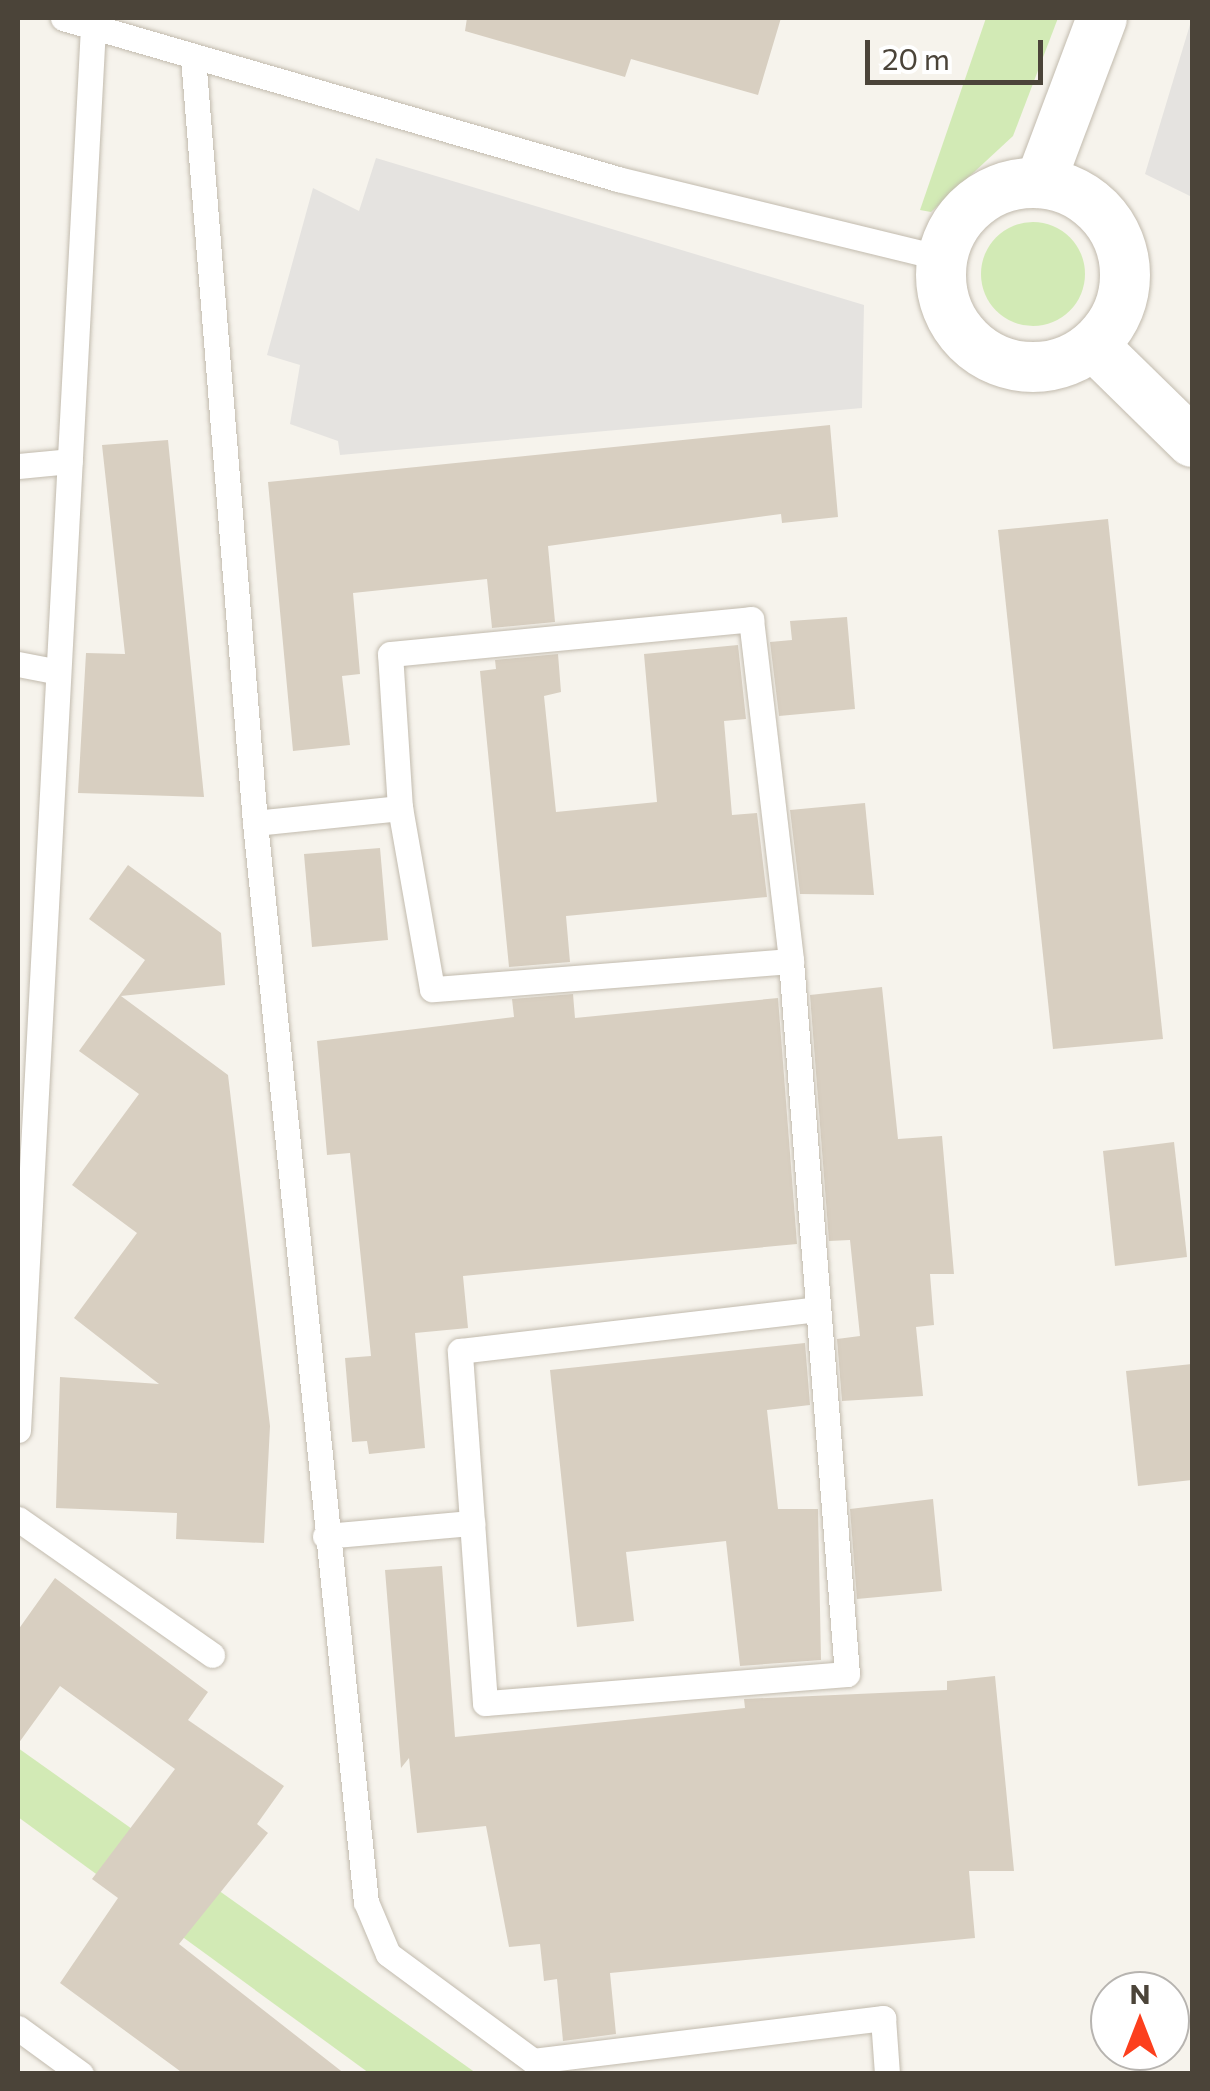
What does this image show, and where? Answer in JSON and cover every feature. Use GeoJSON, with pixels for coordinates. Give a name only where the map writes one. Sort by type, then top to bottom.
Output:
{"type":"FeatureCollection","features":[{"type":"Feature","properties":{"kind":"street"},"geometry":{"type":"LineString","coordinates":[[1040,182],[1102,18]]}},
{"type":"Feature","properties":{"kind":"street"},"geometry":{"type":"LineString","coordinates":[[1040,182],[1096,206],[1126,262],[1125,293],[1094,346],[1041,368],[986,356],[948,314],[941,258],[966,210],[987,194],[1040,182]]}},
{"type":"Feature","properties":{"kind":"street"},"geometry":{"type":"LineString","coordinates":[[1094,346],[1192,442]]}},
{"type":"Feature","properties":{"kind":"lane"},"geometry":{"type":"LineString","coordinates":[[63,18],[618,178],[941,258]]}},
{"type":"Feature","properties":{"kind":"lane"},"geometry":{"type":"LineString","coordinates":[[18,1430],[55,671],[93,27]]}},
{"type":"Feature","properties":{"kind":"lane"},"geometry":{"type":"LineString","coordinates":[[194,57],[254,823],[366,1902],[388,1954],[533,2061],[883,2018],[887,2074]]}},
{"type":"Feature","properties":{"kind":"lane"},"geometry":{"type":"LineString","coordinates":[[18,466],[70,461]]}},
{"type":"Feature","properties":{"kind":"lane"},"geometry":{"type":"LineString","coordinates":[[791,960],[432,989],[400,808],[390,654],[751,620],[791,960],[848,1674],[485,1703],[460,1351],[818,1310]]}},
{"type":"Feature","properties":{"kind":"lane"},"geometry":{"type":"LineString","coordinates":[[18,664],[55,671]]}},
{"type":"Feature","properties":{"kind":"lane"},"geometry":{"type":"LineString","coordinates":[[254,823],[400,808]]}},
{"type":"Feature","properties":{"kind":"lane"},"geometry":{"type":"LineString","coordinates":[[18,1518],[212,1656]]}},
{"type":"Feature","properties":{"kind":"lane"},"geometry":{"type":"LineString","coordinates":[[325,1536],[472,1523]]}},
{"type":"Feature","properties":{"kind":"lane"},"geometry":{"type":"LineString","coordinates":[[18,2028],[80,2074]]}},
{"type":"Feature","properties":{"kind":"lane"},"geometry":{"type":"LineString","coordinates":[[37,2074],[41,2045]]}},
{"type":"Feature","properties":{"kind":"green space"},"geometry":{"type":"Polygon","coordinates":[[[986,18],[1058,18],[1013,136],[931,212],[920,210],[986,18]]]}},
{"type":"Feature","properties":{"kind":"green space"},"geometry":{"type":"Polygon","coordinates":[[[1033,222],[1053,226],[1076,245],[1085,274],[1081,294],[1062,317],[1033,326],[1013,322],[990,303],[981,274],[985,254],[1004,231],[1033,222]]]}},
{"type":"Feature","properties":{"kind":"green space"},"geometry":{"type":"Polygon","coordinates":[[[18,1748],[476,2073],[369,2073],[18,1817],[18,1748]]]}},
{"type":"Feature","properties":{"kind":"shaded area"},"geometry":{"type":"Polygon","coordinates":[[[1192,18],[1192,197],[1145,174],[1192,18]]]}},
{"type":"Feature","properties":{"kind":"shaded area"},"geometry":{"type":"Polygon","coordinates":[[[376,158],[864,305],[862,408],[340,455],[338,441],[290,424],[300,365],[267,355],[313,188],[359,211],[376,158]]]}},
{"type":"Feature","properties":{"kind":"building"},"geometry":{"type":"Polygon","coordinates":[[[467,18],[781,18],[758,95],[631,59],[625,77],[465,31],[467,18]]]}},
{"type":"Feature","properties":{"kind":"building"},"geometry":{"type":"Polygon","coordinates":[[[830,425],[838,517],[782,523],[781,514],[548,546],[555,622],[492,628],[487,579],[353,593],[360,674],[342,676],[350,745],[293,751],[268,482],[830,425]]]}},
{"type":"Feature","properties":{"kind":"building"},"geometry":{"type":"Polygon","coordinates":[[[168,440],[204,797],[78,793],[86,653],[125,654],[102,445],[168,440]]]}},
{"type":"Feature","properties":{"kind":"building"},"geometry":{"type":"Polygon","coordinates":[[[1108,519],[1163,1039],[1053,1049],[998,530],[1108,519]]]}},
{"type":"Feature","properties":{"kind":"building"},"geometry":{"type":"Polygon","coordinates":[[[847,617],[855,709],[779,716],[770,642],[792,640],[790,621],[847,617]]]}},
{"type":"Feature","properties":{"kind":"building"},"geometry":{"type":"Polygon","coordinates":[[[738,645],[746,719],[724,721],[732,815],[757,813],[767,897],[566,916],[570,962],[509,967],[480,671],[496,669],[495,660],[558,654],[561,692],[544,696],[556,812],[657,802],[644,654],[738,645]]]}},
{"type":"Feature","properties":{"kind":"building"},"geometry":{"type":"Polygon","coordinates":[[[865,803],[874,895],[800,894],[790,810],[865,803]]]}},
{"type":"Feature","properties":{"kind":"building"},"geometry":{"type":"Polygon","coordinates":[[[380,848],[388,940],[312,947],[304,854],[380,848]]]}},
{"type":"Feature","properties":{"kind":"building"},"geometry":{"type":"Polygon","coordinates":[[[128,865],[221,933],[225,985],[121,996],[228,1075],[270,1426],[264,1543],[176,1539],[177,1513],[56,1508],[60,1377],[159,1384],[74,1318],[137,1233],[72,1185],[139,1094],[79,1051],[145,960],[89,919],[128,865]]]}},
{"type":"Feature","properties":{"kind":"building"},"geometry":{"type":"Polygon","coordinates":[[[882,987],[898,1139],[942,1136],[954,1274],[930,1274],[934,1325],[916,1327],[923,1396],[842,1401],[837,1339],[860,1336],[850,1240],[829,1241],[810,995],[882,987]]]}},
{"type":"Feature","properties":{"kind":"building"},"geometry":{"type":"Polygon","coordinates":[[[573,994],[575,1018],[778,998],[797,1244],[463,1276],[468,1328],[415,1333],[425,1448],[369,1454],[367,1441],[352,1442],[345,1358],[371,1356],[350,1153],[327,1155],[317,1041],[514,1017],[512,999],[573,994]]]}},
{"type":"Feature","properties":{"kind":"building"},"geometry":{"type":"Polygon","coordinates":[[[1174,1142],[1187,1257],[1115,1266],[1103,1151],[1174,1142]]]}},
{"type":"Feature","properties":{"kind":"building"},"geometry":{"type":"Polygon","coordinates":[[[805,1343],[810,1405],[767,1410],[778,1509],[818,1509],[821,1660],[740,1666],[726,1541],[626,1552],[634,1621],[577,1627],[550,1370],[805,1343]]]}},
{"type":"Feature","properties":{"kind":"building"},"geometry":{"type":"Polygon","coordinates":[[[1192,1364],[1192,1480],[1138,1486],[1126,1371],[1192,1364]]]}},
{"type":"Feature","properties":{"kind":"building"},"geometry":{"type":"Polygon","coordinates":[[[933,1499],[942,1591],[857,1599],[850,1509],[933,1499]]]}},
{"type":"Feature","properties":{"kind":"building"},"geometry":{"type":"Polygon","coordinates":[[[442,1566],[455,1737],[745,1708],[744,1699],[947,1690],[947,1681],[995,1676],[1014,1871],[969,1871],[975,1938],[610,1973],[616,2034],[563,2041],[557,1979],[544,1981],[540,1944],[509,1947],[486,1826],[417,1833],[409,1758],[401,1768],[385,1570],[442,1566]]]}},
{"type":"Feature","properties":{"kind":"building"},"geometry":{"type":"Polygon","coordinates":[[[55,1578],[208,1692],[188,1720],[284,1786],[257,1824],[268,1833],[179,1944],[345,2074],[184,2074],[60,1983],[118,1898],[92,1879],[175,1769],[60,1686],[18,1744],[18,1630],[55,1578]]]}}]}
